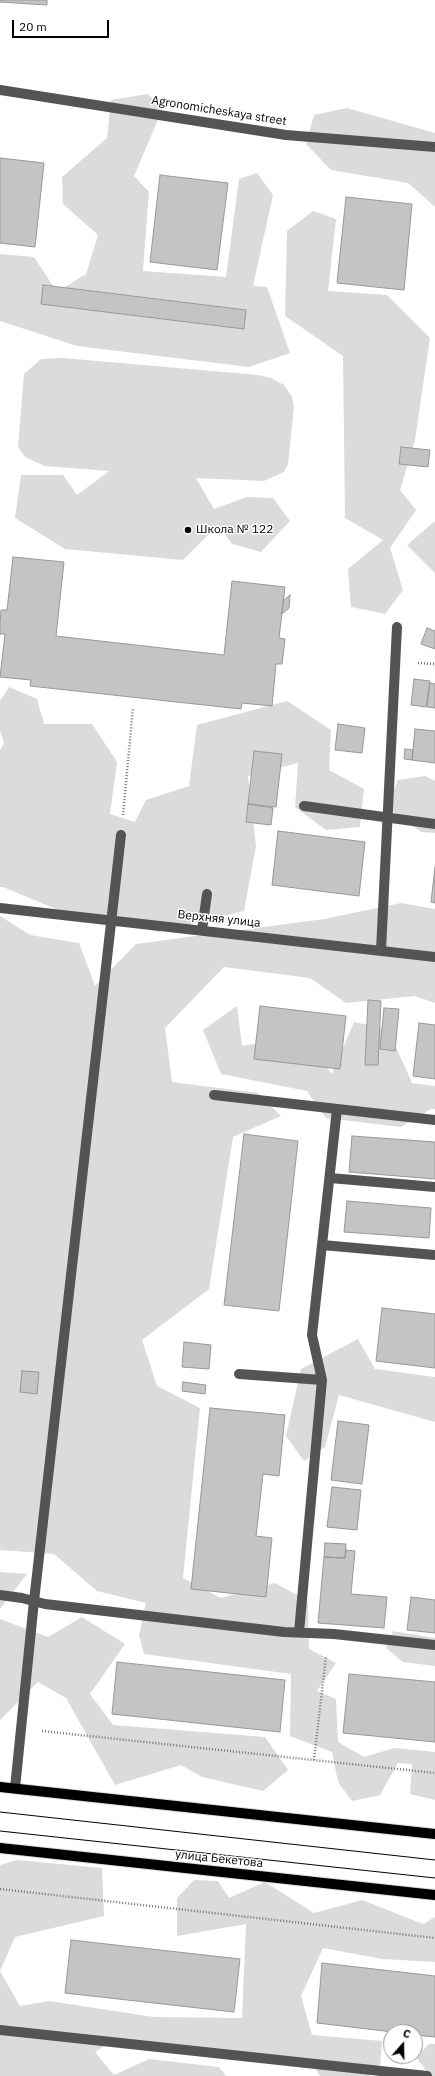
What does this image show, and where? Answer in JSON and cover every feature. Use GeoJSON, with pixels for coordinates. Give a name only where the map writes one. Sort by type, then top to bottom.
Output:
{"type":"FeatureCollection","features":[{"type":"Feature","properties":{"kind":"main road"},"geometry":{"type":"LineString","coordinates":[[0,1787],[435,1834]]}},
{"type":"Feature","properties":{"kind":"main road","name":"улица Бекетова"},"geometry":{"type":"LineString","coordinates":[[0,1848],[435,1895]]}},
{"type":"Feature","properties":{"kind":"street","name":"Agronomicheskaya street"},"geometry":{"type":"LineString","coordinates":[[0,90],[286,135],[435,147]]}},
{"type":"Feature","properties":{"kind":"street"},"geometry":{"type":"LineString","coordinates":[[381,950],[397,627]]}},
{"type":"Feature","properties":{"kind":"street"},"geometry":{"type":"LineString","coordinates":[[304,806],[435,824]]}},
{"type":"Feature","properties":{"kind":"street"},"geometry":{"type":"LineString","coordinates":[[15,1788],[34,1601],[121,834]]}},
{"type":"Feature","properties":{"kind":"street"},"geometry":{"type":"LineString","coordinates":[[202,930],[207,894]]}},
{"type":"Feature","properties":{"kind":"street","name":"Верхняя улица"},"geometry":{"type":"LineString","coordinates":[[0,908],[435,957]]}},
{"type":"Feature","properties":{"kind":"street"},"geometry":{"type":"LineString","coordinates":[[214,1095],[435,1120]]}},
{"type":"Feature","properties":{"kind":"street"},"geometry":{"type":"LineString","coordinates":[[299,1632],[322,1380],[312,1335],[337,1109]]}},
{"type":"Feature","properties":{"kind":"street"},"geometry":{"type":"LineString","coordinates":[[330,1178],[435,1187]]}},
{"type":"Feature","properties":{"kind":"street"},"geometry":{"type":"LineString","coordinates":[[322,1245],[435,1255]]}},
{"type":"Feature","properties":{"kind":"street"},"geometry":{"type":"LineString","coordinates":[[239,1374],[322,1380]]}},
{"type":"Feature","properties":{"kind":"street"},"geometry":{"type":"LineString","coordinates":[[0,1595],[45,1604],[284,1632],[329,1634],[435,1645]]}},
{"type":"Feature","properties":{"kind":"street"},"geometry":{"type":"LineString","coordinates":[[0,2030],[427,2076]]}},
{"type":"Feature","properties":{"kind":"path"},"geometry":{"type":"LineString","coordinates":[[125,794],[133,708]]}},
{"type":"Feature","properties":{"kind":"path"},"geometry":{"type":"LineString","coordinates":[[314,1760],[329,1634]]}},
{"type":"Feature","properties":{"kind":"path"},"geometry":{"type":"LineString","coordinates":[[21,1729],[435,1773]]}},
{"type":"Feature","properties":{"kind":"path"},"geometry":{"type":"LineString","coordinates":[[0,1889],[435,1938]]}},
{"type":"Feature","properties":{"kind":"shaded area"},"geometry":{"type":"Polygon","coordinates":[[[148,94],[162,110],[134,176],[149,192],[143,271],[226,277],[239,179],[257,173],[273,195],[253,286],[267,287],[290,353],[249,367],[77,346],[0,321],[0,254],[34,257],[57,292],[86,274],[98,235],[63,204],[62,177],[107,138],[111,100],[148,94]]]}},
{"type":"Feature","properties":{"kind":"shaded area"},"geometry":{"type":"Polygon","coordinates":[[[347,108],[435,133],[435,207],[408,183],[331,170],[306,144],[314,115],[347,108]]]}},
{"type":"Feature","properties":{"kind":"shaded area"},"geometry":{"type":"Polygon","coordinates":[[[313,211],[336,219],[328,291],[387,295],[430,338],[415,440],[400,490],[416,510],[390,548],[403,590],[385,614],[351,607],[348,569],[383,540],[345,518],[343,356],[285,316],[287,231],[313,211]]]}},
{"type":"Feature","properties":{"kind":"shaded area"},"geometry":{"type":"Polygon","coordinates":[[[63,358],[258,375],[271,378],[284,385],[292,397],[294,407],[288,464],[284,472],[264,481],[196,478],[214,509],[247,497],[273,498],[290,521],[261,552],[232,544],[218,525],[183,560],[65,549],[15,518],[21,475],[63,475],[77,495],[109,471],[45,466],[25,457],[18,447],[24,374],[41,359],[63,358]]]}},
{"type":"Feature","properties":{"kind":"shaded area"},"geometry":{"type":"Polygon","coordinates":[[[435,521],[435,573],[407,545],[435,521]]]}},
{"type":"Feature","properties":{"kind":"shaded area"},"geometry":{"type":"Polygon","coordinates":[[[9,687],[37,699],[44,724],[92,724],[117,762],[110,814],[135,822],[146,800],[189,786],[197,725],[287,701],[331,730],[329,770],[364,789],[360,827],[326,830],[295,807],[298,763],[248,776],[256,846],[244,911],[158,932],[56,909],[0,887],[0,750],[4,743],[0,731],[0,701],[9,687]]]}},
{"type":"Feature","properties":{"kind":"shaded area"},"geometry":{"type":"Polygon","coordinates":[[[425,776],[435,781],[435,833],[421,832],[387,807],[398,780],[425,776]]]}},
{"type":"Feature","properties":{"kind":"shaded area"},"geometry":{"type":"Polygon","coordinates":[[[401,903],[435,909],[435,1003],[415,996],[346,1003],[310,978],[224,967],[165,1028],[172,1082],[258,1093],[281,1116],[233,1137],[209,1289],[142,1340],[157,1386],[200,1408],[183,1578],[221,1598],[275,1583],[308,1601],[309,1649],[336,1663],[317,1691],[336,1699],[338,1742],[364,1757],[394,1748],[435,1752],[435,1800],[410,1794],[412,1764],[398,1763],[380,1795],[352,1801],[338,1782],[332,1752],[290,1736],[291,1674],[144,1654],[139,1635],[146,1603],[97,1591],[54,1554],[0,1550],[0,916],[30,935],[79,943],[95,986],[136,944],[324,919],[401,903]]]}},
{"type":"Feature","properties":{"kind":"shaded area"},"geometry":{"type":"Polygon","coordinates":[[[237,1006],[242,1046],[276,1040],[308,1042],[332,1074],[354,1022],[388,1029],[412,1083],[435,1086],[435,1109],[431,1109],[401,1127],[326,1118],[307,1091],[221,1074],[203,1030],[237,1006]]]}},
{"type":"Feature","properties":{"kind":"shaded area"},"geometry":{"type":"Polygon","coordinates":[[[358,1339],[375,1369],[435,1377],[435,1422],[339,1395],[325,1447],[304,1461],[286,1436],[301,1369],[358,1339]]]}},
{"type":"Feature","properties":{"kind":"shaded area"},"geometry":{"type":"Polygon","coordinates":[[[0,1572],[27,1574],[0,1609],[0,1572]]]}},
{"type":"Feature","properties":{"kind":"shaded area"},"geometry":{"type":"Polygon","coordinates":[[[82,1617],[125,1644],[90,1694],[113,1725],[265,1737],[288,1770],[263,1791],[202,1777],[181,1765],[115,1785],[66,1698],[38,1682],[0,1720],[0,1619],[48,1637],[82,1617]]]}},
{"type":"Feature","properties":{"kind":"shaded area"},"geometry":{"type":"Polygon","coordinates":[[[393,1631],[435,1638],[435,1666],[403,1662],[386,1648],[393,1631]]]}},
{"type":"Feature","properties":{"kind":"shaded area"},"geometry":{"type":"Polygon","coordinates":[[[17,1860],[102,1868],[104,1916],[15,1937],[0,1971],[0,1865],[17,1860]]]}},
{"type":"Feature","properties":{"kind":"shaded area"},"geometry":{"type":"Polygon","coordinates":[[[194,1880],[218,1881],[229,1898],[265,1882],[314,1913],[362,1900],[423,1924],[435,1917],[435,1962],[382,1959],[323,1948],[301,1996],[312,2035],[382,2041],[380,2067],[370,2076],[320,2076],[310,2060],[116,2039],[95,2052],[114,2075],[149,2059],[219,2067],[226,2076],[0,2076],[0,1971],[20,2006],[49,2001],[154,2017],[242,2018],[246,1924],[177,1936],[177,1898],[194,1880]]]}},
{"type":"Feature","properties":{"kind":"shaded area"},"geometry":{"type":"Polygon","coordinates":[[[429,2044],[435,2044],[435,2076],[430,2076],[421,2064],[423,2064],[423,2050],[429,2044]]]}},
{"type":"Feature","properties":{"kind":"building"},"geometry":{"type":"Polygon","coordinates":[[[0,0],[47,0],[47,5],[0,2],[0,0]]]}},
{"type":"Feature","properties":{"kind":"building"},"geometry":{"type":"Polygon","coordinates":[[[0,158],[44,163],[35,247],[0,243],[0,158]]]}},
{"type":"Feature","properties":{"kind":"building"},"geometry":{"type":"Polygon","coordinates":[[[160,175],[228,183],[217,270],[150,262],[160,175]]]}},
{"type":"Feature","properties":{"kind":"building"},"geometry":{"type":"Polygon","coordinates":[[[346,197],[412,204],[404,290],[337,283],[346,197]]]}},
{"type":"Feature","properties":{"kind":"building"},"geometry":{"type":"Polygon","coordinates":[[[43,285],[246,310],[244,329],[41,304],[43,285]]]}},
{"type":"Feature","properties":{"kind":"building"},"geometry":{"type":"Polygon","coordinates":[[[401,447],[430,450],[428,467],[399,464],[401,447]]]}},
{"type":"Feature","properties":{"kind":"building"},"geometry":{"type":"Polygon","coordinates":[[[13,557],[64,562],[56,636],[224,655],[232,581],[285,587],[279,638],[285,639],[282,664],[276,664],[272,706],[242,703],[241,709],[30,686],[31,680],[0,677],[5,634],[0,634],[1,610],[7,610],[13,557]]]}},
{"type":"Feature","properties":{"kind":"building"},"geometry":{"type":"Polygon","coordinates":[[[290,595],[289,608],[282,614],[283,601],[290,595]]]}},
{"type":"Feature","properties":{"kind":"building"},"geometry":{"type":"Polygon","coordinates":[[[427,628],[435,631],[435,649],[421,644],[427,628]]]}},
{"type":"Feature","properties":{"kind":"building"},"geometry":{"type":"Polygon","coordinates":[[[414,679],[430,681],[426,707],[411,705],[414,679]]]}},
{"type":"Feature","properties":{"kind":"building"},"geometry":{"type":"Polygon","coordinates":[[[430,683],[435,684],[435,708],[427,707],[430,683]]]}},
{"type":"Feature","properties":{"kind":"building"},"geometry":{"type":"Polygon","coordinates":[[[338,724],[365,728],[362,753],[335,750],[338,724]]]}},
{"type":"Feature","properties":{"kind":"building"},"geometry":{"type":"Polygon","coordinates":[[[415,729],[435,731],[435,763],[412,760],[415,729]]]}},
{"type":"Feature","properties":{"kind":"building"},"geometry":{"type":"Polygon","coordinates":[[[405,749],[413,750],[412,760],[404,759],[405,749]]]}},
{"type":"Feature","properties":{"kind":"building"},"geometry":{"type":"Polygon","coordinates":[[[254,751],[282,754],[276,807],[248,804],[254,751]]]}},
{"type":"Feature","properties":{"kind":"building"},"geometry":{"type":"Polygon","coordinates":[[[248,804],[273,808],[271,825],[246,822],[248,804]]]}},
{"type":"Feature","properties":{"kind":"building"},"geometry":{"type":"Polygon","coordinates":[[[278,831],[365,842],[359,896],[272,885],[278,831]]]}},
{"type":"Feature","properties":{"kind":"building"},"geometry":{"type":"Polygon","coordinates":[[[435,867],[435,903],[431,902],[435,867]]]}},
{"type":"Feature","properties":{"kind":"building"},"geometry":{"type":"Polygon","coordinates":[[[368,1000],[381,1001],[378,1065],[365,1065],[368,1000]]]}},
{"type":"Feature","properties":{"kind":"building"},"geometry":{"type":"Polygon","coordinates":[[[260,1006],[346,1016],[340,1069],[254,1059],[260,1006]]]}},
{"type":"Feature","properties":{"kind":"building"},"geometry":{"type":"Polygon","coordinates":[[[384,1008],[399,1009],[395,1051],[380,1049],[384,1008]]]}},
{"type":"Feature","properties":{"kind":"building"},"geometry":{"type":"Polygon","coordinates":[[[419,1023],[435,1025],[435,1079],[413,1076],[419,1023]]]}},
{"type":"Feature","properties":{"kind":"building"},"geometry":{"type":"Polygon","coordinates":[[[244,1134],[298,1141],[279,1311],[224,1305],[244,1134]]]}},
{"type":"Feature","properties":{"kind":"building"},"geometry":{"type":"Polygon","coordinates":[[[352,1136],[435,1142],[435,1179],[349,1172],[352,1136]]]}},
{"type":"Feature","properties":{"kind":"building"},"geometry":{"type":"Polygon","coordinates":[[[347,1201],[431,1208],[429,1238],[344,1232],[347,1201]]]}},
{"type":"Feature","properties":{"kind":"building"},"geometry":{"type":"Polygon","coordinates":[[[382,1308],[435,1314],[435,1368],[376,1361],[382,1308]]]}},
{"type":"Feature","properties":{"kind":"building"},"geometry":{"type":"Polygon","coordinates":[[[184,1342],[211,1345],[209,1369],[182,1367],[184,1342]]]}},
{"type":"Feature","properties":{"kind":"building"},"geometry":{"type":"Polygon","coordinates":[[[22,1371],[39,1372],[37,1394],[20,1392],[22,1371]]]}},
{"type":"Feature","properties":{"kind":"building"},"geometry":{"type":"Polygon","coordinates":[[[183,1382],[206,1385],[205,1394],[182,1391],[183,1382]]]}},
{"type":"Feature","properties":{"kind":"building"},"geometry":{"type":"Polygon","coordinates":[[[210,1408],[285,1415],[279,1476],[263,1474],[256,1536],[272,1538],[266,1597],[191,1589],[210,1408]]]}},
{"type":"Feature","properties":{"kind":"building"},"geometry":{"type":"Polygon","coordinates":[[[338,1421],[369,1425],[362,1484],[331,1480],[338,1421]]]}},
{"type":"Feature","properties":{"kind":"building"},"geometry":{"type":"Polygon","coordinates":[[[332,1487],[361,1490],[357,1530],[327,1527],[332,1487]]]}},
{"type":"Feature","properties":{"kind":"building"},"geometry":{"type":"Polygon","coordinates":[[[325,1543],[346,1544],[345,1558],[324,1557],[325,1543]]]}},
{"type":"Feature","properties":{"kind":"building"},"geometry":{"type":"Polygon","coordinates":[[[346,1550],[355,1551],[351,1594],[387,1597],[384,1628],[318,1623],[324,1557],[345,1558],[346,1550]]]}},
{"type":"Feature","properties":{"kind":"building"},"geometry":{"type":"Polygon","coordinates":[[[411,1597],[435,1600],[435,1633],[407,1630],[411,1597]]]}},
{"type":"Feature","properties":{"kind":"building"},"geometry":{"type":"Polygon","coordinates":[[[117,1662],[285,1680],[280,1732],[112,1714],[117,1662]]]}},
{"type":"Feature","properties":{"kind":"building"},"geometry":{"type":"Polygon","coordinates":[[[349,1674],[435,1682],[435,1742],[343,1733],[349,1674]]]}},
{"type":"Feature","properties":{"kind":"building"},"geometry":{"type":"Polygon","coordinates":[[[71,1940],[240,1959],[234,2012],[65,1993],[71,1940]]]}},
{"type":"Feature","properties":{"kind":"building"},"geometry":{"type":"Polygon","coordinates":[[[322,1963],[435,1976],[435,2037],[423,2036],[423,2024],[383,2024],[383,2031],[317,2023],[322,1963]]]}},
{"type":"Feature","properties":{"kind":"tram line"},"geometry":{"type":"LineString","coordinates":[[0,1812],[435,1860]]}},
{"type":"Feature","properties":{"kind":"tram line"},"geometry":{"type":"LineString","coordinates":[[0,1831],[435,1878]]}},
{"type":"Feature","properties":{"kind":"place","name":"Школа № 122"},"geometry":{"type":"Point","coordinates":[188,530]}}]}
